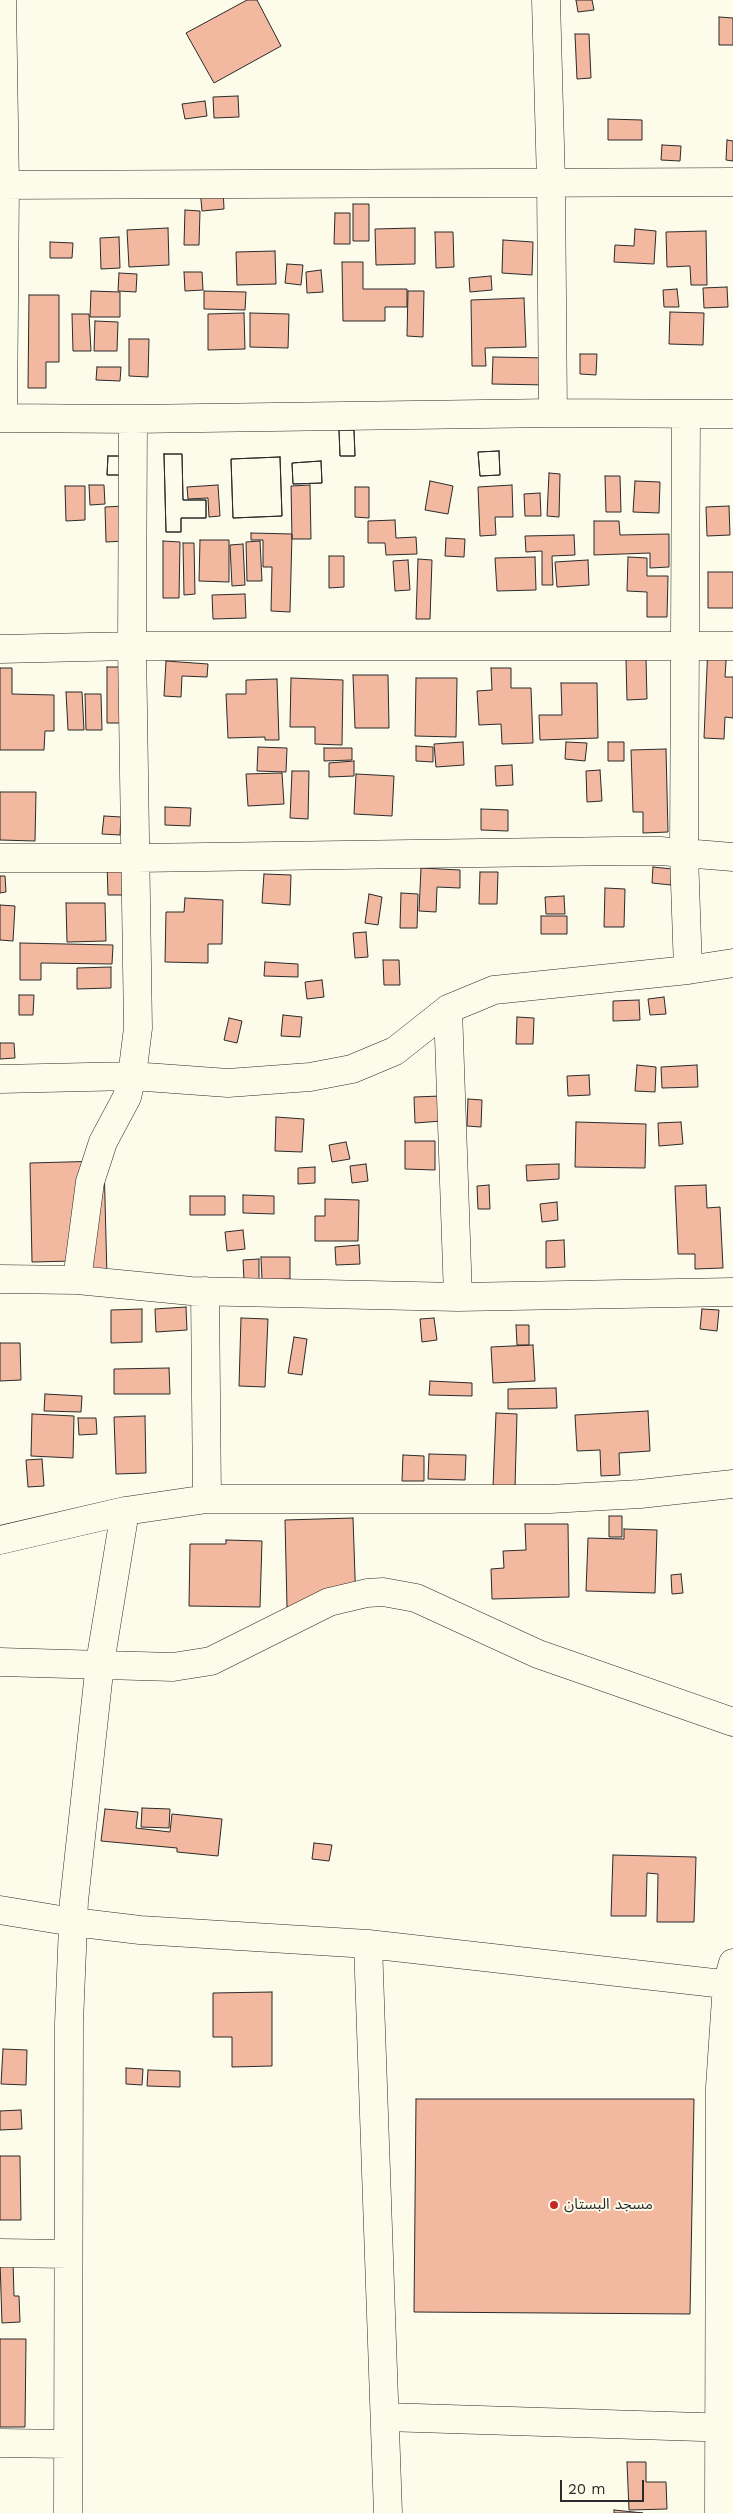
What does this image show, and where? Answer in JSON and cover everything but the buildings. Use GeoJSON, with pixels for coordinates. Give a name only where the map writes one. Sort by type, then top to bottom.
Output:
{"type":"FeatureCollection","features":[{"type":"Feature","properties":{"kind":"street"},"geometry":{"type":"LineString","coordinates":[[2,0],[2,418],[134,419],[553,412],[733,414]]}},
{"type":"Feature","properties":{"kind":"street"},"geometry":{"type":"LineString","coordinates":[[546,0],[551,182],[553,412]]}},
{"type":"Feature","properties":{"kind":"street"},"geometry":{"type":"LineString","coordinates":[[2,185],[733,182]]}},
{"type":"Feature","properties":{"kind":"street"},"geometry":{"type":"LineString","coordinates":[[686,414],[684,854],[688,970]]}},
{"type":"Feature","properties":{"kind":"street"},"geometry":{"type":"LineString","coordinates":[[76,1280],[90,1182],[103,1142],[127,1097],[132,1076],[138,1028],[137,858],[132,646],[134,419]]}},
{"type":"Feature","properties":{"kind":"street"},"geometry":{"type":"LineString","coordinates":[[0,649],[132,646],[733,646]]}},
{"type":"Feature","properties":{"kind":"street"},"geometry":{"type":"LineString","coordinates":[[0,858],[137,858],[618,851],[733,857]]}},
{"type":"Feature","properties":{"kind":"street"},"geometry":{"type":"LineString","coordinates":[[0,1079],[132,1076],[228,1083],[310,1078],[352,1069],[395,1051],[448,1010],[494,990],[688,970],[733,963]]}},
{"type":"Feature","properties":{"kind":"street"},"geometry":{"type":"LineString","coordinates":[[448,1010],[458,1297]]}},
{"type":"Feature","properties":{"kind":"street"},"geometry":{"type":"LineString","coordinates":[[0,1279],[76,1280],[145,1288],[205,1291],[458,1297],[733,1292]]}},
{"type":"Feature","properties":{"kind":"street"},"geometry":{"type":"LineString","coordinates":[[205,1291],[206,1499]]}},
{"type":"Feature","properties":{"kind":"street"},"geometry":{"type":"LineString","coordinates":[[0,1540],[125,1511],[206,1499],[550,1499],[640,1494],[733,1484]]}},
{"type":"Feature","properties":{"kind":"street"},"geometry":{"type":"LineString","coordinates":[[68,2513],[69,2023],[73,1922],[100,1663],[125,1511]]}},
{"type":"Feature","properties":{"kind":"street"},"geometry":{"type":"LineString","coordinates":[[0,1662],[100,1663],[173,1667],[212,1662],[329,1602],[367,1593],[383,1592],[416,1598],[538,1654],[733,1722]]}},
{"type":"Feature","properties":{"kind":"street"},"geometry":{"type":"LineString","coordinates":[[0,1910],[73,1922],[140,1930],[368,1944],[731,1977],[720,2087],[726,2428],[719,2513]]}},
{"type":"Feature","properties":{"kind":"street"},"geometry":{"type":"LineString","coordinates":[[368,1944],[388,2513]]}},
{"type":"Feature","properties":{"kind":"street"},"geometry":{"type":"LineString","coordinates":[[0,2253],[68,2254]]}},
{"type":"Feature","properties":{"kind":"street"},"geometry":{"type":"LineString","coordinates":[[385,2417],[726,2428]]}},
{"type":"Feature","properties":{"kind":"street"},"geometry":{"type":"LineString","coordinates":[[0,2443],[68,2444]]}},
{"type":"Feature","properties":{"kind":"place","name":"مسجد البستان"},"geometry":{"type":"Point","coordinates":[554,2205]}}]}
